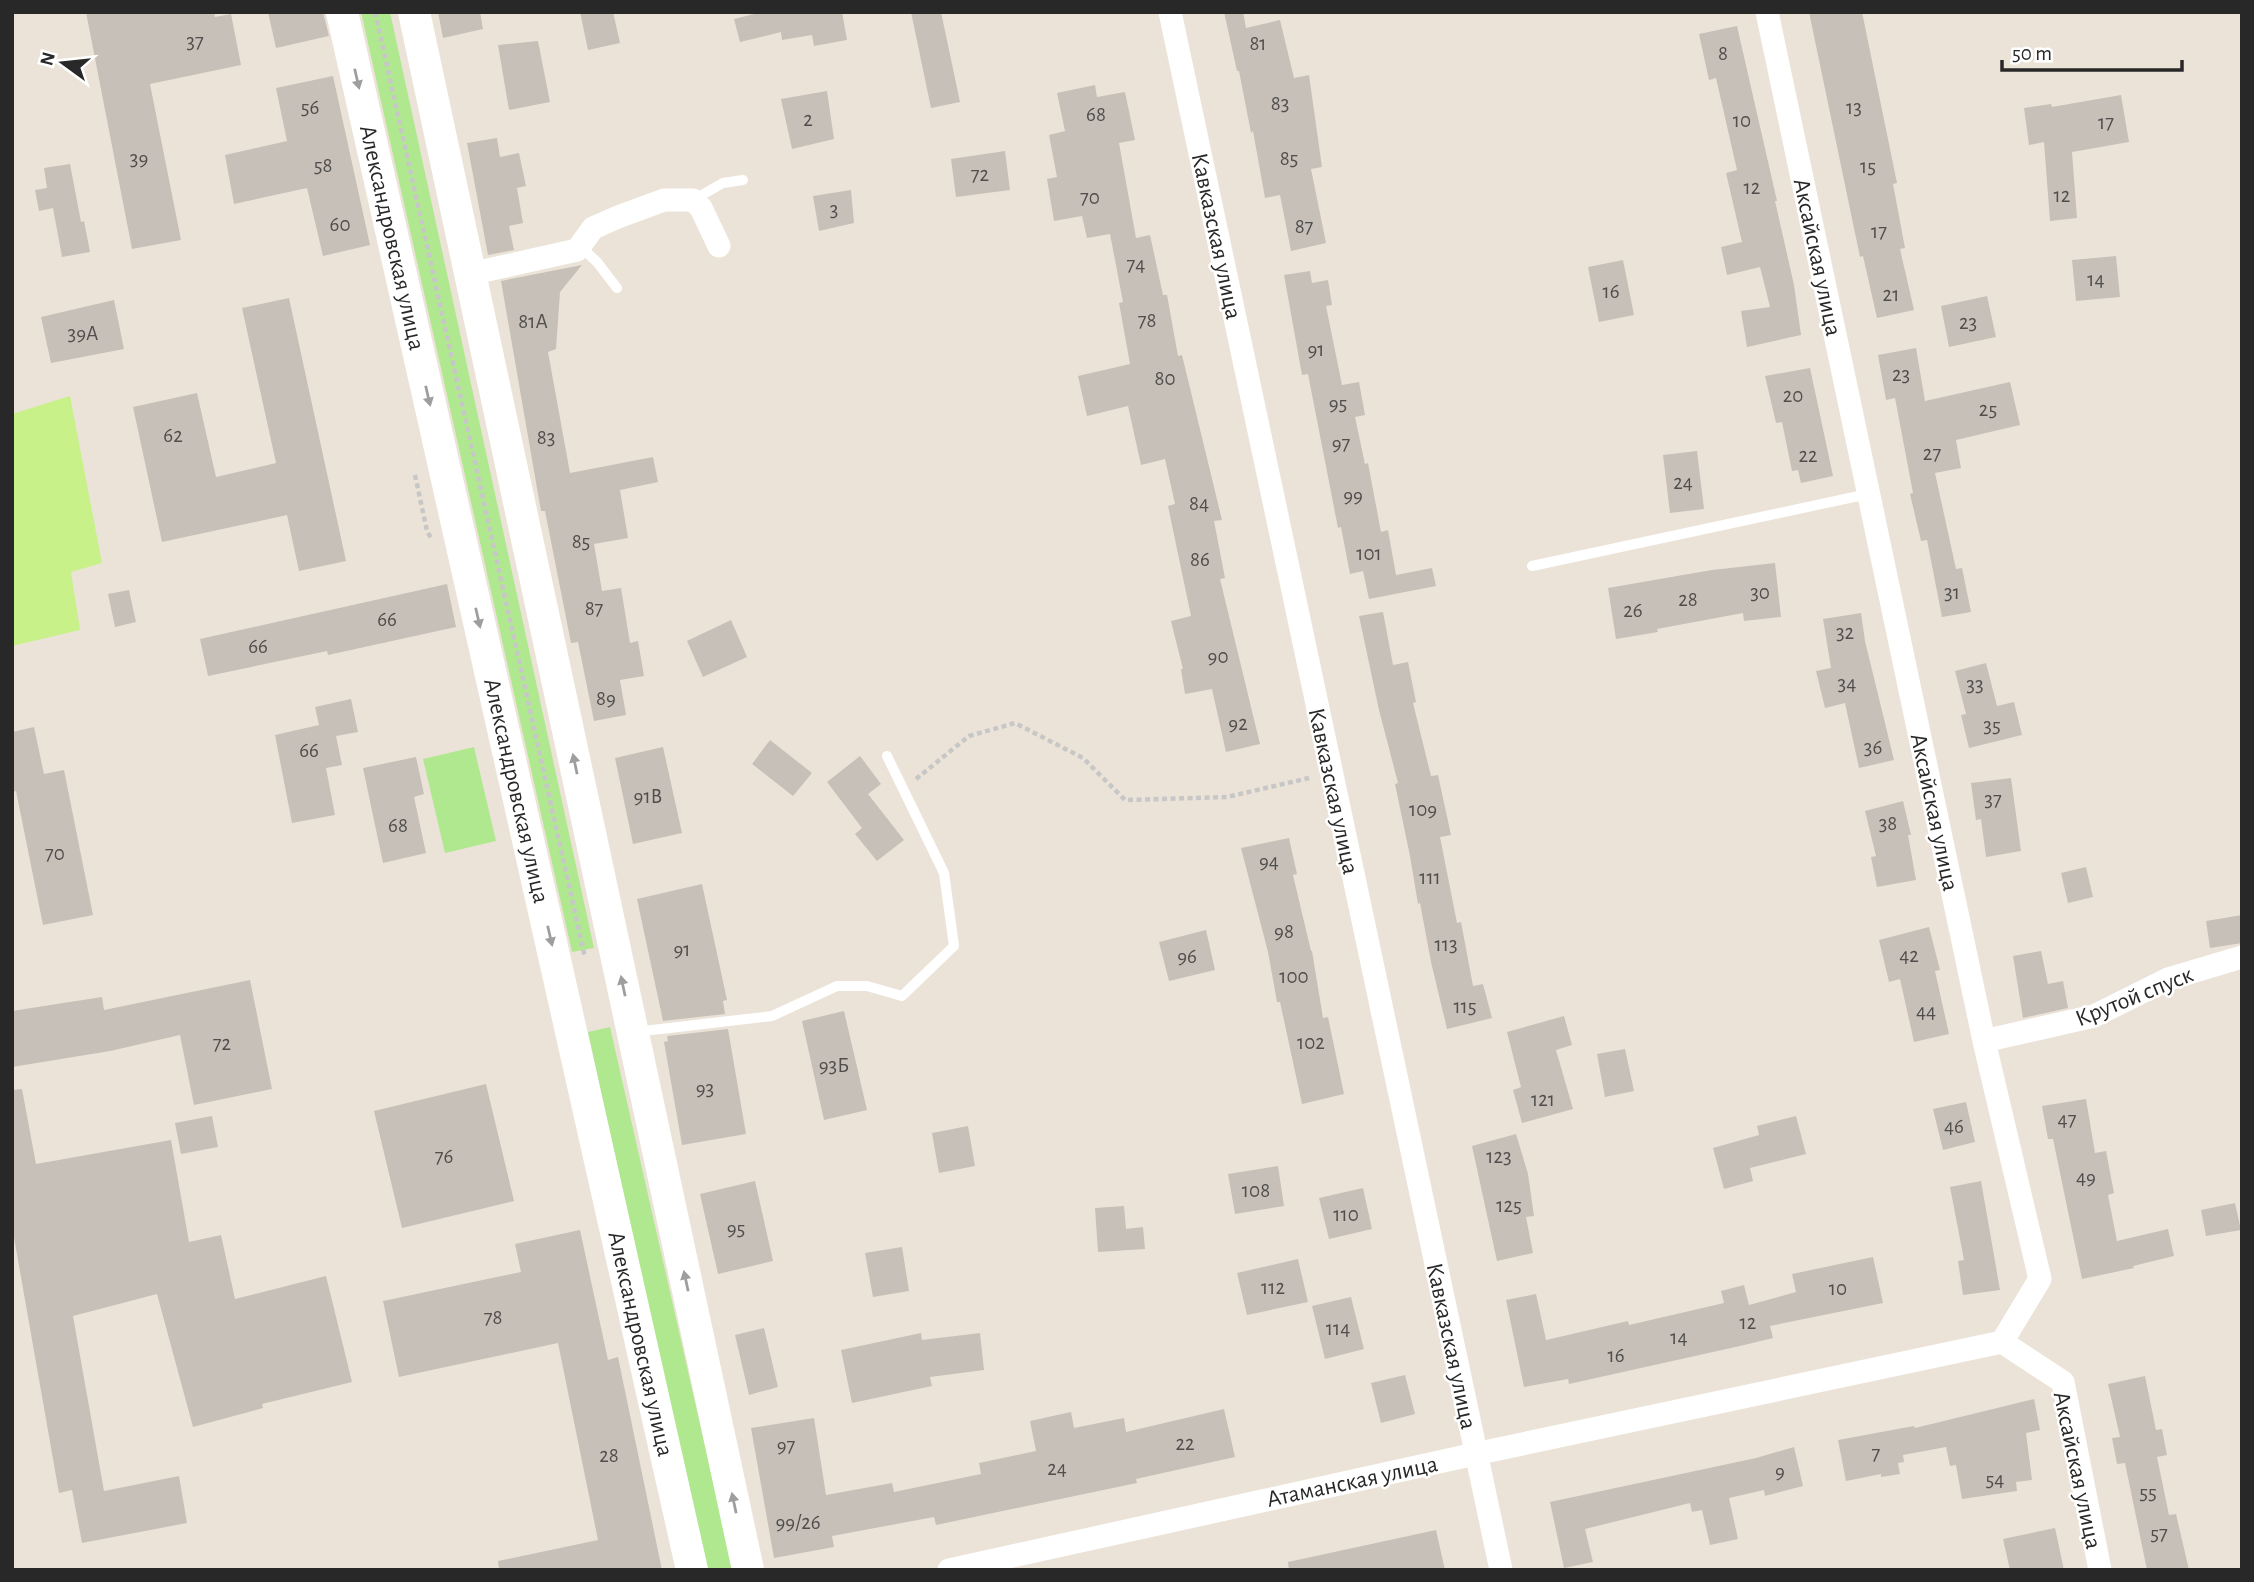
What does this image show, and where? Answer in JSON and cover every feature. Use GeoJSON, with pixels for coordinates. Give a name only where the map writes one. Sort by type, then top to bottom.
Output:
{"type":"FeatureCollection","features":[{"type":"Feature","properties":{"kind":"street","name":"Александровская улица"},"geometry":{"type":"LineString","coordinates":[[342,12],[692,1570]]}},
{"type":"Feature","properties":{"kind":"street"},"geometry":{"type":"LineString","coordinates":[[414,12],[748,1570]]}},
{"type":"Feature","properties":{"kind":"street","name":"Кавказская улица"},"geometry":{"type":"LineString","coordinates":[[1170,12],[1501,1570]]}},
{"type":"Feature","properties":{"kind":"street","name":"Аксайская улица"},"geometry":{"type":"LineString","coordinates":[[1766,12],[1984,1041],[2040,1279],[2002,1342],[2063,1382],[2099,1570]]}},
{"type":"Feature","properties":{"kind":"street"},"geometry":{"type":"LineString","coordinates":[[470,274],[577,250],[593,228],[664,200],[693,200],[701,208],[719,246]]}},
{"type":"Feature","properties":{"kind":"street","name":"Крутой спуск"},"geometry":{"type":"LineString","coordinates":[[1984,1041],[2094,1016],[2168,979],[2242,957]]}},
{"type":"Feature","properties":{"kind":"street","name":"Атаманская улица"},"geometry":{"type":"LineString","coordinates":[[949,1570],[2002,1342]]}},
{"type":"Feature","properties":{"kind":"lane"},"geometry":{"type":"LineString","coordinates":[[693,200],[723,183],[743,180]]}},
{"type":"Feature","properties":{"kind":"lane"},"geometry":{"type":"LineString","coordinates":[[580,246],[597,262],[617,288]]}},
{"type":"Feature","properties":{"kind":"lane"},"geometry":{"type":"LineString","coordinates":[[1532,566],[1868,494]]}},
{"type":"Feature","properties":{"kind":"lane"},"geometry":{"type":"LineString","coordinates":[[633,1032],[772,1016],[837,986],[867,986],[902,996],[954,946],[944,873],[887,757]]}},
{"type":"Feature","properties":{"kind":"path"},"geometry":{"type":"LineString","coordinates":[[375,12],[588,970]]}},
{"type":"Feature","properties":{"kind":"path"},"geometry":{"type":"LineString","coordinates":[[903,789],[969,736],[1015,723],[1083,758],[1125,800],[1227,797],[1331,773]]}},
{"type":"Feature","properties":{"kind":"green space"},"geometry":{"type":"Polygon","coordinates":[[[361,12],[390,12],[594,948],[572,952],[361,12]]]}},
{"type":"Feature","properties":{"kind":"green space"},"geometry":{"type":"Polygon","coordinates":[[[70,396],[102,563],[71,572],[80,630],[12,646],[12,414],[70,396]]]}},
{"type":"Feature","properties":{"kind":"green space"},"geometry":{"type":"Polygon","coordinates":[[[474,747],[496,841],[445,853],[423,759],[474,747]]]}},
{"type":"Feature","properties":{"kind":"green space"},"geometry":{"type":"Polygon","coordinates":[[[610,1027],[733,1570],[706,1570],[588,1032],[610,1027]]]}},
{"type":"Feature","properties":{"kind":"building"},"geometry":{"type":"Polygon","coordinates":[[[86,12],[214,12],[215,17],[231,14],[241,65],[150,84],[181,240],[132,249],[86,12]]]}},
{"type":"Feature","properties":{"kind":"building"},"geometry":{"type":"Polygon","coordinates":[[[268,12],[323,12],[329,36],[276,48],[268,12]]]}},
{"type":"Feature","properties":{"kind":"building"},"geometry":{"type":"Polygon","coordinates":[[[438,12],[480,12],[483,29],[443,38],[438,12]]]}},
{"type":"Feature","properties":{"kind":"building"},"geometry":{"type":"Polygon","coordinates":[[[580,12],[613,12],[620,43],[588,50],[580,12]]]}},
{"type":"Feature","properties":{"kind":"building"},"geometry":{"type":"Polygon","coordinates":[[[762,12],[842,12],[847,40],[814,46],[812,35],[782,40],[781,32],[740,42],[734,19],[762,12]]]}},
{"type":"Feature","properties":{"kind":"building"},"geometry":{"type":"Polygon","coordinates":[[[911,12],[941,12],[960,102],[931,108],[911,12]]]}},
{"type":"Feature","properties":{"kind":"building"},"geometry":{"type":"Polygon","coordinates":[[[1224,12],[1243,12],[1246,28],[1280,20],[1294,78],[1309,75],[1322,167],[1311,169],[1326,243],[1291,251],[1280,195],[1265,198],[1253,131],[1251,133],[1224,12]]]}},
{"type":"Feature","properties":{"kind":"building"},"geometry":{"type":"Polygon","coordinates":[[[1809,12],[1862,12],[1897,183],[1893,184],[1905,248],[1900,249],[1914,310],[1877,318],[1863,256],[1860,257],[1809,12]]]}},
{"type":"Feature","properties":{"kind":"building"},"geometry":{"type":"Polygon","coordinates":[[[1737,26],[1777,201],[1801,335],[1747,347],[1741,311],[1770,307],[1760,267],[1727,275],[1721,247],[1742,242],[1726,173],[1737,170],[1716,78],[1709,80],[1699,34],[1737,26]]]}},
{"type":"Feature","properties":{"kind":"building"},"geometry":{"type":"Polygon","coordinates":[[[538,41],[550,102],[509,110],[498,45],[538,41]]]}},
{"type":"Feature","properties":{"kind":"building"},"geometry":{"type":"Polygon","coordinates":[[[333,76],[370,245],[323,256],[307,188],[234,204],[225,155],[287,141],[276,88],[333,76]]]}},
{"type":"Feature","properties":{"kind":"building"},"geometry":{"type":"Polygon","coordinates":[[[1095,85],[1097,97],[1125,92],[1135,140],[1119,143],[1136,238],[1150,235],[1163,295],[1167,295],[1178,356],[1182,355],[1222,520],[1214,521],[1225,578],[1220,579],[1260,744],[1226,752],[1212,689],[1185,694],[1183,669],[1171,621],[1191,616],[1168,506],[1175,504],[1165,459],[1141,465],[1128,406],[1087,416],[1078,376],[1130,364],[1119,303],[1123,302],[1110,234],[1087,238],[1082,216],[1054,221],[1047,179],[1057,177],[1049,135],[1065,131],[1057,93],[1095,85]]]}},
{"type":"Feature","properties":{"kind":"building"},"geometry":{"type":"Polygon","coordinates":[[[827,91],[834,139],[792,149],[781,99],[827,91]]]}},
{"type":"Feature","properties":{"kind":"building"},"geometry":{"type":"Polygon","coordinates":[[[2121,95],[2129,142],[2072,152],[2077,218],[2050,221],[2044,142],[2029,145],[2024,108],[2051,104],[2052,107],[2121,95]]]}},
{"type":"Feature","properties":{"kind":"building"},"geometry":{"type":"Polygon","coordinates":[[[497,138],[500,157],[519,153],[526,186],[517,188],[523,223],[509,226],[514,250],[488,255],[467,143],[497,138]]]}},
{"type":"Feature","properties":{"kind":"building"},"geometry":{"type":"Polygon","coordinates":[[[1005,151],[1010,190],[956,197],[951,159],[1005,151]]]}},
{"type":"Feature","properties":{"kind":"building"},"geometry":{"type":"Polygon","coordinates":[[[70,164],[81,222],[84,221],[90,252],[62,257],[53,208],[39,211],[35,190],[47,188],[44,168],[70,164]]]}},
{"type":"Feature","properties":{"kind":"building"},"geometry":{"type":"Polygon","coordinates":[[[851,190],[854,223],[819,231],[813,196],[851,190]]]}},
{"type":"Feature","properties":{"kind":"building"},"geometry":{"type":"Polygon","coordinates":[[[2116,256],[2120,297],[2076,301],[2072,260],[2116,256]]]}},
{"type":"Feature","properties":{"kind":"building"},"geometry":{"type":"Polygon","coordinates":[[[1623,260],[1634,315],[1599,322],[1588,267],[1623,260]]]}},
{"type":"Feature","properties":{"kind":"building"},"geometry":{"type":"Polygon","coordinates":[[[582,265],[560,292],[556,349],[548,352],[570,473],[653,457],[658,482],[620,490],[628,538],[594,544],[602,591],[621,588],[630,643],[638,641],[644,676],[620,680],[626,715],[594,721],[578,642],[571,643],[545,511],[541,511],[501,281],[582,265]]]}},
{"type":"Feature","properties":{"kind":"building"},"geometry":{"type":"Polygon","coordinates":[[[1310,271],[1312,283],[1328,280],[1332,305],[1326,306],[1342,385],[1359,382],[1365,415],[1355,417],[1365,464],[1368,463],[1381,532],[1388,530],[1396,575],[1432,568],[1436,586],[1369,599],[1363,571],[1350,574],[1341,527],[1338,528],[1308,374],[1302,375],[1284,275],[1310,271]]]}},
{"type":"Feature","properties":{"kind":"building"},"geometry":{"type":"Polygon","coordinates":[[[1987,296],[1996,337],[1949,347],[1941,306],[1987,296]]]}},
{"type":"Feature","properties":{"kind":"building"},"geometry":{"type":"Polygon","coordinates":[[[289,298],[346,561],[299,571],[287,515],[162,542],[133,407],[197,393],[216,477],[276,463],[242,308],[289,298]]]}},
{"type":"Feature","properties":{"kind":"building"},"geometry":{"type":"Polygon","coordinates":[[[114,300],[124,349],[51,363],[41,317],[114,300]]]}},
{"type":"Feature","properties":{"kind":"building"},"geometry":{"type":"Polygon","coordinates":[[[1916,348],[1925,401],[2010,382],[2020,425],[1956,440],[1961,468],[1935,473],[1956,569],[1962,568],[1971,612],[1942,617],[1927,540],[1921,541],[1910,494],[1913,493],[1895,398],[1886,400],[1878,355],[1916,348]]]}},
{"type":"Feature","properties":{"kind":"building"},"geometry":{"type":"Polygon","coordinates":[[[1810,368],[1833,476],[1801,483],[1798,470],[1792,471],[1782,422],[1776,423],[1765,376],[1810,368]]]}},
{"type":"Feature","properties":{"kind":"building"},"geometry":{"type":"Polygon","coordinates":[[[1697,451],[1704,509],[1670,513],[1663,455],[1697,451]]]}},
{"type":"Feature","properties":{"kind":"building"},"geometry":{"type":"Polygon","coordinates":[[[1775,563],[1781,617],[1744,621],[1743,613],[1616,639],[1608,588],[1712,570],[1775,563]]]}},
{"type":"Feature","properties":{"kind":"building"},"geometry":{"type":"Polygon","coordinates":[[[447,584],[456,627],[328,655],[327,651],[208,676],[200,639],[447,584]]]}},
{"type":"Feature","properties":{"kind":"building"},"geometry":{"type":"Polygon","coordinates":[[[129,590],[136,622],[115,627],[108,594],[129,590]]]}},
{"type":"Feature","properties":{"kind":"building"},"geometry":{"type":"Polygon","coordinates":[[[1383,612],[1393,665],[1408,662],[1416,702],[1413,703],[1431,776],[1438,775],[1451,835],[1440,837],[1457,923],[1461,922],[1473,986],[1483,984],[1492,1018],[1447,1029],[1420,903],[1418,904],[1395,784],[1398,783],[1359,616],[1383,612]]]}},
{"type":"Feature","properties":{"kind":"building"},"geometry":{"type":"Polygon","coordinates":[[[1861,613],[1865,641],[1894,760],[1859,768],[1845,703],[1825,708],[1816,671],[1831,668],[1823,619],[1861,613]]]}},
{"type":"Feature","properties":{"kind":"building"},"geometry":{"type":"Polygon","coordinates":[[[731,620],[747,657],[703,677],[687,641],[731,620]]]}},
{"type":"Feature","properties":{"kind":"building"},"geometry":{"type":"Polygon","coordinates":[[[1986,663],[1997,706],[2014,702],[2022,735],[1969,748],[1961,715],[1966,714],[1955,671],[1986,663]]]}},
{"type":"Feature","properties":{"kind":"building"},"geometry":{"type":"Polygon","coordinates":[[[351,699],[358,732],[336,736],[342,765],[326,768],[335,815],[292,823],[275,735],[319,725],[315,707],[351,699]]]}},
{"type":"Feature","properties":{"kind":"building"},"geometry":{"type":"Polygon","coordinates":[[[34,727],[44,774],[64,770],[93,915],[43,925],[16,791],[12,792],[12,732],[34,727]]]}},
{"type":"Feature","properties":{"kind":"building"},"geometry":{"type":"Polygon","coordinates":[[[770,740],[812,773],[793,796],[752,764],[770,740]]]}},
{"type":"Feature","properties":{"kind":"building"},"geometry":{"type":"Polygon","coordinates":[[[663,747],[682,833],[633,844],[615,758],[663,747]]]}},
{"type":"Feature","properties":{"kind":"building"},"geometry":{"type":"Polygon","coordinates":[[[860,756],[881,784],[868,794],[904,840],[877,861],[855,834],[862,828],[827,782],[860,756]]]}},
{"type":"Feature","properties":{"kind":"building"},"geometry":{"type":"Polygon","coordinates":[[[416,757],[424,794],[414,797],[426,853],[383,863],[363,768],[416,757]]]}},
{"type":"Feature","properties":{"kind":"building"},"geometry":{"type":"Polygon","coordinates":[[[2011,778],[2021,851],[1986,857],[1981,819],[1976,820],[1971,783],[2011,778]]]}},
{"type":"Feature","properties":{"kind":"building"},"geometry":{"type":"Polygon","coordinates":[[[1903,801],[1911,835],[1908,835],[1916,880],[1877,887],[1871,857],[1876,856],[1865,811],[1903,801]]]}},
{"type":"Feature","properties":{"kind":"building"},"geometry":{"type":"Polygon","coordinates":[[[1289,838],[1297,874],[1293,875],[1312,951],[1323,1018],[1328,1017],[1344,1094],[1302,1104],[1280,1002],[1277,1002],[1268,952],[1241,848],[1289,838]]]}},
{"type":"Feature","properties":{"kind":"building"},"geometry":{"type":"Polygon","coordinates":[[[2086,867],[2093,897],[2068,903],[2061,873],[2086,867]]]}},
{"type":"Feature","properties":{"kind":"building"},"geometry":{"type":"Polygon","coordinates":[[[702,884],[727,1000],[723,1001],[725,1014],[663,1021],[637,899],[702,884]]]}},
{"type":"Feature","properties":{"kind":"building"},"geometry":{"type":"Polygon","coordinates":[[[2242,915],[2242,943],[2210,948],[2206,921],[2242,915]]]}},
{"type":"Feature","properties":{"kind":"building"},"geometry":{"type":"Polygon","coordinates":[[[1929,927],[1940,970],[1935,971],[1949,1034],[1914,1042],[1900,979],[1889,982],[1879,940],[1929,927]]]}},
{"type":"Feature","properties":{"kind":"building"},"geometry":{"type":"Polygon","coordinates":[[[1206,930],[1215,970],[1169,981],[1159,942],[1206,930]]]}},
{"type":"Feature","properties":{"kind":"building"},"geometry":{"type":"Polygon","coordinates":[[[2041,951],[2048,984],[2063,981],[2068,1008],[2023,1018],[2013,956],[2041,951]]]}},
{"type":"Feature","properties":{"kind":"building"},"geometry":{"type":"Polygon","coordinates":[[[250,980],[272,1089],[194,1105],[180,1035],[110,1051],[12,1067],[12,1011],[102,997],[104,1010],[250,980]]]}},
{"type":"Feature","properties":{"kind":"building"},"geometry":{"type":"Polygon","coordinates":[[[844,1011],[867,1110],[824,1120],[802,1021],[844,1011]]]}},
{"type":"Feature","properties":{"kind":"building"},"geometry":{"type":"Polygon","coordinates":[[[1564,1016],[1572,1045],[1556,1050],[1573,1109],[1522,1123],[1513,1090],[1521,1087],[1507,1032],[1564,1016]]]}},
{"type":"Feature","properties":{"kind":"building"},"geometry":{"type":"Polygon","coordinates":[[[728,1029],[746,1134],[682,1145],[664,1042],[668,1041],[667,1036],[728,1029]]]}},
{"type":"Feature","properties":{"kind":"building"},"geometry":{"type":"Polygon","coordinates":[[[1625,1049],[1634,1091],[1605,1097],[1597,1054],[1625,1049]]]}},
{"type":"Feature","properties":{"kind":"building"},"geometry":{"type":"Polygon","coordinates":[[[486,1084],[514,1201],[402,1228],[374,1111],[486,1084]]]}},
{"type":"Feature","properties":{"kind":"building"},"geometry":{"type":"Polygon","coordinates":[[[22,1089],[36,1164],[171,1140],[189,1242],[221,1235],[235,1299],[326,1276],[352,1382],[262,1404],[263,1408],[193,1427],[157,1294],[73,1316],[104,1491],[179,1476],[187,1523],[82,1543],[72,1490],[59,1493],[12,1226],[12,1090],[22,1089]]]}},
{"type":"Feature","properties":{"kind":"building"},"geometry":{"type":"Polygon","coordinates":[[[2086,1099],[2095,1153],[2106,1151],[2114,1193],[2108,1195],[2117,1241],[2168,1229],[2174,1256],[2082,1279],[2053,1139],[2048,1139],[2042,1106],[2086,1099]]]}},
{"type":"Feature","properties":{"kind":"building"},"geometry":{"type":"Polygon","coordinates":[[[1966,1102],[1975,1142],[1943,1150],[1933,1109],[1966,1102]]]}},
{"type":"Feature","properties":{"kind":"building"},"geometry":{"type":"Polygon","coordinates":[[[212,1116],[218,1147],[181,1154],[175,1123],[212,1116]]]}},
{"type":"Feature","properties":{"kind":"building"},"geometry":{"type":"Polygon","coordinates":[[[1796,1116],[1806,1154],[1750,1168],[1753,1181],[1724,1189],[1713,1148],[1759,1135],[1757,1126],[1796,1116]]]}},
{"type":"Feature","properties":{"kind":"building"},"geometry":{"type":"Polygon","coordinates":[[[968,1126],[975,1166],[939,1173],[932,1133],[968,1126]]]}},
{"type":"Feature","properties":{"kind":"building"},"geometry":{"type":"Polygon","coordinates":[[[1516,1134],[1528,1174],[1534,1216],[1526,1217],[1533,1253],[1497,1261],[1472,1146],[1516,1134]]]}},
{"type":"Feature","properties":{"kind":"building"},"geometry":{"type":"Polygon","coordinates":[[[1278,1166],[1284,1206],[1235,1214],[1228,1174],[1278,1166]]]}},
{"type":"Feature","properties":{"kind":"building"},"geometry":{"type":"Polygon","coordinates":[[[755,1181],[773,1261],[718,1274],[700,1194],[755,1181]]]}},
{"type":"Feature","properties":{"kind":"building"},"geometry":{"type":"Polygon","coordinates":[[[1981,1181],[2000,1290],[1963,1295],[1958,1261],[1964,1260],[1950,1187],[1981,1181]]]}},
{"type":"Feature","properties":{"kind":"building"},"geometry":{"type":"Polygon","coordinates":[[[1363,1188],[1372,1229],[1329,1239],[1319,1198],[1363,1188]]]}},
{"type":"Feature","properties":{"kind":"building"},"geometry":{"type":"Polygon","coordinates":[[[2235,1203],[2241,1230],[2206,1236],[2201,1210],[2235,1203]]]}},
{"type":"Feature","properties":{"kind":"building"},"geometry":{"type":"Polygon","coordinates":[[[1124,1206],[1126,1229],[1143,1227],[1145,1249],[1098,1252],[1095,1208],[1124,1206]]]}},
{"type":"Feature","properties":{"kind":"building"},"geometry":{"type":"Polygon","coordinates":[[[580,1230],[608,1360],[618,1357],[662,1570],[499,1570],[498,1561],[598,1540],[558,1343],[399,1377],[383,1301],[521,1272],[515,1244],[580,1230]]]}},
{"type":"Feature","properties":{"kind":"building"},"geometry":{"type":"Polygon","coordinates":[[[902,1247],[909,1291],[873,1297],[865,1253],[902,1247]]]}},
{"type":"Feature","properties":{"kind":"building"},"geometry":{"type":"Polygon","coordinates":[[[1873,1257],[1883,1303],[1770,1326],[1773,1338],[1740,1346],[1569,1384],[1568,1379],[1524,1387],[1506,1300],[1536,1294],[1546,1340],[1628,1321],[1629,1325],[1724,1303],[1721,1291],[1744,1285],[1749,1305],[1796,1292],[1792,1274],[1873,1257]]]}},
{"type":"Feature","properties":{"kind":"building"},"geometry":{"type":"Polygon","coordinates":[[[1298,1259],[1308,1302],[1247,1315],[1237,1273],[1298,1259]]]}},
{"type":"Feature","properties":{"kind":"building"},"geometry":{"type":"Polygon","coordinates":[[[1351,1297],[1364,1349],[1325,1359],[1312,1306],[1351,1297]]]}},
{"type":"Feature","properties":{"kind":"building"},"geometry":{"type":"Polygon","coordinates":[[[764,1328],[778,1387],[749,1395],[735,1335],[764,1328]]]}},
{"type":"Feature","properties":{"kind":"building"},"geometry":{"type":"Polygon","coordinates":[[[921,1333],[922,1340],[980,1333],[984,1370],[930,1377],[932,1386],[852,1403],[841,1350],[921,1333]]]}},
{"type":"Feature","properties":{"kind":"building"},"geometry":{"type":"Polygon","coordinates":[[[1405,1375],[1415,1414],[1381,1423],[1371,1383],[1405,1375]]]}},
{"type":"Feature","properties":{"kind":"building"},"geometry":{"type":"Polygon","coordinates":[[[2145,1376],[2156,1430],[2162,1429],[2167,1455],[2157,1457],[2169,1515],[2176,1514],[2189,1570],[2147,1570],[2125,1463],[2117,1464],[2112,1438],[2120,1437],[2108,1384],[2145,1376]]]}},
{"type":"Feature","properties":{"kind":"building"},"geometry":{"type":"Polygon","coordinates":[[[2034,1399],[2040,1430],[2026,1433],[2032,1480],[2016,1482],[2017,1491],[1962,1499],[1956,1465],[1950,1466],[1946,1447],[1903,1455],[1904,1462],[1898,1463],[1900,1474],[1881,1477],[1881,1474],[1846,1481],[1838,1440],[1914,1426],[1915,1428],[2034,1399]]]}},
{"type":"Feature","properties":{"kind":"building"},"geometry":{"type":"Polygon","coordinates":[[[1224,1409],[1235,1457],[1136,1479],[1137,1483],[936,1525],[934,1517],[832,1536],[834,1547],[774,1558],[751,1428],[814,1418],[826,1495],[892,1483],[894,1492],[981,1474],[979,1463],[1036,1451],[1030,1421],[1071,1412],[1074,1428],[1124,1418],[1126,1432],[1224,1409]]]}},
{"type":"Feature","properties":{"kind":"building"},"geometry":{"type":"Polygon","coordinates":[[[1794,1447],[1803,1486],[1765,1496],[1764,1490],[1729,1498],[1738,1539],[1710,1545],[1702,1510],[1692,1512],[1690,1503],[1585,1529],[1593,1562],[1564,1568],[1550,1502],[1756,1458],[1794,1447]]]}},
{"type":"Feature","properties":{"kind":"building"},"geometry":{"type":"Polygon","coordinates":[[[2055,1528],[2064,1570],[2010,1570],[2003,1539],[2055,1528]]]}},
{"type":"Feature","properties":{"kind":"building"},"geometry":{"type":"Polygon","coordinates":[[[1436,1530],[1445,1570],[1289,1570],[1288,1562],[1436,1530]]]}}]}
